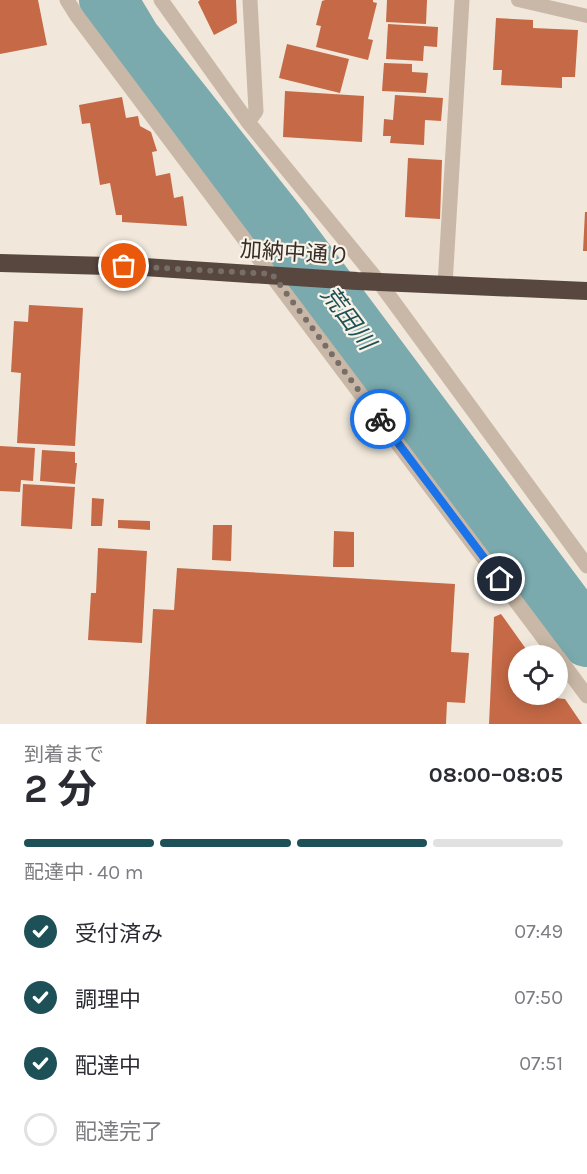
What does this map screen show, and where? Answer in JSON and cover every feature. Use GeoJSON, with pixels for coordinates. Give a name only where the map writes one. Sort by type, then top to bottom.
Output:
{"type":"FeatureCollection","features":[{"type":"Feature","properties":{"kind":"highway","name":"加納中通り"},"geometry":{"type":"LineString","coordinates":[[0,263],[144,267],[357,281],[587,291]]}},
{"type":"Feature","properties":{"kind":"street"},"geometry":{"type":"LineString","coordinates":[[67,0],[105,54],[280,275],[549,645]]}},
{"type":"Feature","properties":{"kind":"street"},"geometry":{"type":"LineString","coordinates":[[161,0],[248,122],[379,282],[587,566]]}},
{"type":"Feature","properties":{"kind":"street"},"geometry":{"type":"LineString","coordinates":[[248,122],[256,111],[250,0]]}},
{"type":"Feature","properties":{"kind":"street"},"geometry":{"type":"LineString","coordinates":[[445,285],[462,0]]}},
{"type":"Feature","properties":{"kind":"street"},"geometry":{"type":"LineString","coordinates":[[568,671],[587,696]]}},
{"type":"Feature","properties":{"kind":"lane"},"geometry":{"type":"LineString","coordinates":[[518,0],[587,16]]}},
{"type":"Feature","properties":{"kind":"building"},"geometry":{"type":"Polygon","coordinates":[[[0,0],[38,0],[47,45],[0,54],[0,0]]]}},
{"type":"Feature","properties":{"kind":"building"},"geometry":{"type":"Polygon","coordinates":[[[200,0],[236,0],[237,23],[214,35],[198,2],[200,0]]]}},
{"type":"Feature","properties":{"kind":"building"},"geometry":{"type":"Polygon","coordinates":[[[373,0],[377,3],[368,39],[373,40],[368,60],[316,47],[321,26],[316,25],[322,1],[373,0]]]}},
{"type":"Feature","properties":{"kind":"building"},"geometry":{"type":"Polygon","coordinates":[[[387,0],[427,0],[426,24],[386,22],[387,0]]]}},
{"type":"Feature","properties":{"kind":"building"},"geometry":{"type":"Polygon","coordinates":[[[496,18],[533,20],[533,28],[578,30],[575,77],[562,77],[562,88],[501,85],[502,70],[493,70],[496,18]]]}},
{"type":"Feature","properties":{"kind":"building"},"geometry":{"type":"Polygon","coordinates":[[[388,24],[438,27],[437,47],[424,46],[423,61],[386,59],[388,24]]]}},
{"type":"Feature","properties":{"kind":"building"},"geometry":{"type":"Polygon","coordinates":[[[287,44],[349,59],[340,93],[279,78],[287,44]]]}},
{"type":"Feature","properties":{"kind":"building"},"geometry":{"type":"Polygon","coordinates":[[[384,63],[412,64],[412,72],[428,73],[426,93],[382,91],[384,63]]]}},
{"type":"Feature","properties":{"kind":"building"},"geometry":{"type":"Polygon","coordinates":[[[285,91],[364,96],[362,142],[283,137],[285,91]]]}},
{"type":"Feature","properties":{"kind":"building"},"geometry":{"type":"Polygon","coordinates":[[[395,95],[443,98],[441,121],[425,120],[424,145],[390,143],[391,136],[383,136],[384,119],[393,120],[395,95]]]}},
{"type":"Feature","properties":{"kind":"building"},"geometry":{"type":"Polygon","coordinates":[[[122,97],[126,118],[138,116],[140,126],[151,132],[157,151],[152,152],[156,176],[170,173],[174,198],[183,196],[187,226],[122,222],[122,215],[116,215],[110,183],[100,185],[90,123],[82,124],[79,105],[122,97]]]}},
{"type":"Feature","properties":{"kind":"building"},"geometry":{"type":"Polygon","coordinates":[[[408,158],[442,160],[440,219],[405,217],[408,158]]]}},
{"type":"Feature","properties":{"kind":"building"},"geometry":{"type":"Polygon","coordinates":[[[585,212],[587,212],[587,251],[583,251],[585,212]]]}},
{"type":"Feature","properties":{"kind":"building"},"geometry":{"type":"Polygon","coordinates":[[[29,305],[83,308],[75,446],[17,443],[21,373],[11,372],[14,321],[28,322],[29,305]]]}},
{"type":"Feature","properties":{"kind":"building"},"geometry":{"type":"Polygon","coordinates":[[[0,446],[35,448],[33,481],[21,480],[20,492],[0,491],[0,446]]]}},
{"type":"Feature","properties":{"kind":"building"},"geometry":{"type":"Polygon","coordinates":[[[42,450],[75,452],[75,463],[77,463],[75,484],[40,481],[42,450]]]}},
{"type":"Feature","properties":{"kind":"building"},"geometry":{"type":"Polygon","coordinates":[[[23,484],[75,487],[72,529],[21,526],[23,484]]]}},
{"type":"Feature","properties":{"kind":"building"},"geometry":{"type":"Polygon","coordinates":[[[92,498],[104,499],[102,526],[91,526],[92,498]]]}},
{"type":"Feature","properties":{"kind":"building"},"geometry":{"type":"Polygon","coordinates":[[[118,520],[150,521],[150,530],[118,528],[118,520]]]}},
{"type":"Feature","properties":{"kind":"building"},"geometry":{"type":"Polygon","coordinates":[[[213,525],[232,525],[231,561],[212,560],[213,525]]]}},
{"type":"Feature","properties":{"kind":"building"},"geometry":{"type":"Polygon","coordinates":[[[334,531],[354,532],[354,567],[333,567],[334,531]]]}},
{"type":"Feature","properties":{"kind":"building"},"geometry":{"type":"Polygon","coordinates":[[[98,548],[147,551],[142,643],[88,640],[91,593],[96,593],[98,548]]]}},
{"type":"Feature","properties":{"kind":"building"},"geometry":{"type":"Polygon","coordinates":[[[177,568],[455,584],[451,652],[469,653],[465,703],[447,702],[446,724],[146,724],[153,609],[174,610],[177,568]]]}},
{"type":"Feature","properties":{"kind":"building"},"geometry":{"type":"Polygon","coordinates":[[[501,614],[523,645],[508,645],[508,705],[568,703],[582,724],[489,724],[494,617],[501,614]]]}},
{"type":"Feature","properties":{"kind":"waterway","name":"荒田川"},"geometry":{"type":"LineString","coordinates":[[108,0],[132,40],[281,228],[587,638]]}},
{"type":"Feature","properties":{"kind":"way so far"},"geometry":{"type":"LineString","coordinates":[[124,266],[272,274],[380,419]]}},
{"type":"Feature","properties":{"kind":"route"},"geometry":{"type":"LineString","coordinates":[[380,419],[500,579]]}}]}
